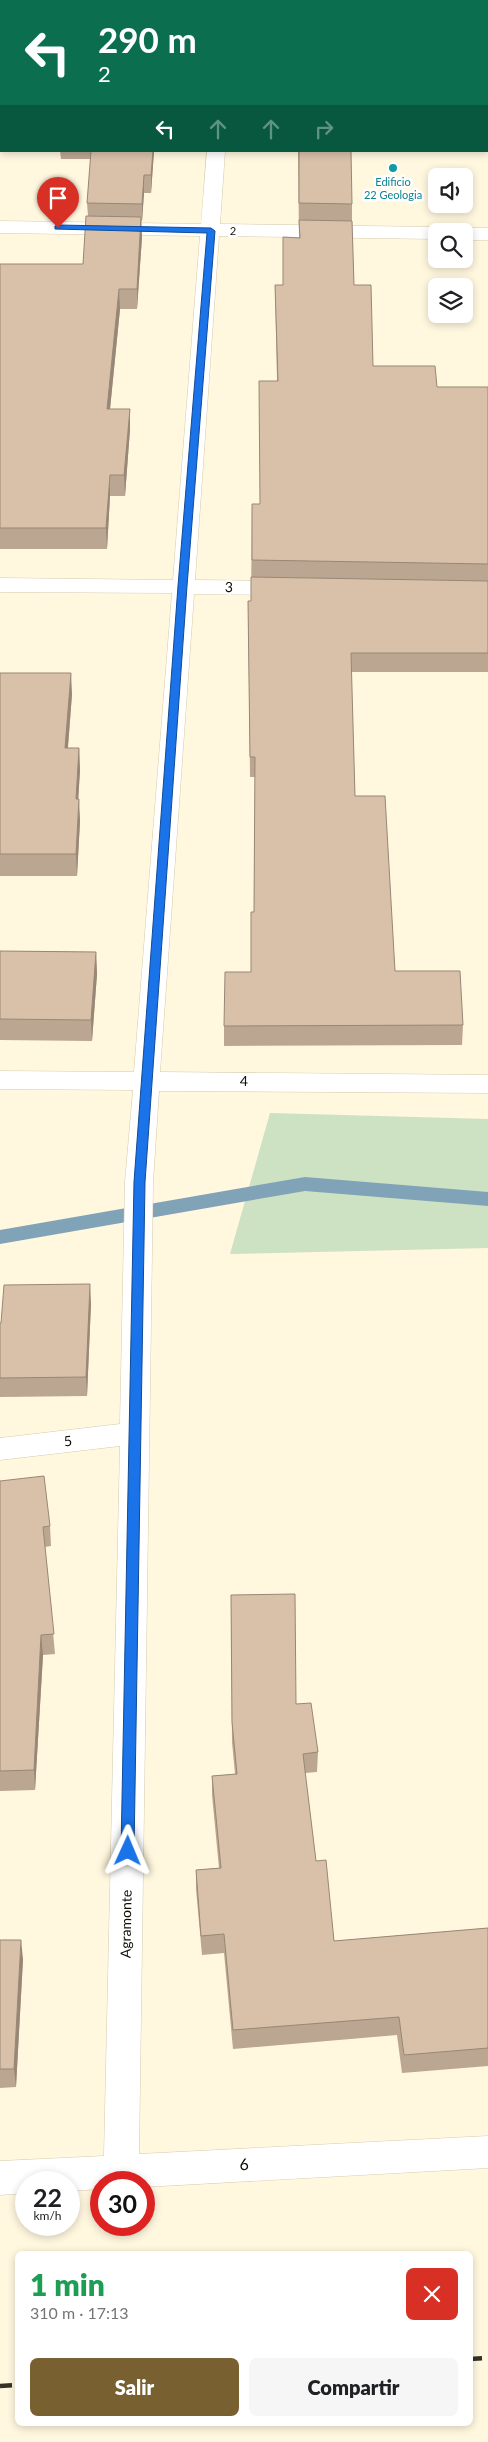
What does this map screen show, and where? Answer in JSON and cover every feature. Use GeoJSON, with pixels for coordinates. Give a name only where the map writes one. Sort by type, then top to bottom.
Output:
{"type":"FeatureCollection","features":[{"type":"Feature","properties":{"kind":"street","name":"Agramonte"},"geometry":{"type":"LineString","coordinates":[[121,2170],[136,1433],[139,1182],[182,586],[216,152]]}},
{"type":"Feature","properties":{"kind":"street","name":"2"},"geometry":{"type":"LineString","coordinates":[[0,227],[428,233]]}},
{"type":"Feature","properties":{"kind":"street"},"geometry":{"type":"LineString","coordinates":[[473,234],[488,234]]}},
{"type":"Feature","properties":{"kind":"street","name":"3"},"geometry":{"type":"LineString","coordinates":[[0,585],[310,589]]}},
{"type":"Feature","properties":{"kind":"street","name":"4"},"geometry":{"type":"LineString","coordinates":[[0,1080],[488,1084]]}},
{"type":"Feature","properties":{"kind":"street","name":"5"},"geometry":{"type":"LineString","coordinates":[[0,1449],[136,1433]]}},
{"type":"Feature","properties":{"kind":"street","name":"6"},"geometry":{"type":"LineString","coordinates":[[0,2178],[121,2170],[488,2152]]}},
{"type":"Feature","properties":{"kind":"green space"},"geometry":{"type":"Polygon","coordinates":[[[270,1113],[488,1119],[488,1248],[230,1254],[270,1113]]]}},
{"type":"Feature","properties":{"kind":"building"},"geometry":{"type":"Polygon","coordinates":[[[91,152],[153,152],[151,175],[144,175],[142,204],[87,203],[91,152]]]}},
{"type":"Feature","properties":{"kind":"building"},"geometry":{"type":"Polygon","coordinates":[[[299,152],[351,152],[352,204],[299,203],[299,152]]]}},
{"type":"Feature","properties":{"kind":"building"},"geometry":{"type":"Polygon","coordinates":[[[86,216],[141,217],[137,289],[119,289],[107,409],[130,409],[124,475],[110,475],[106,528],[0,528],[0,264],[83,264],[86,216]]]}},
{"type":"Feature","properties":{"kind":"building"},"geometry":{"type":"Polygon","coordinates":[[[299,220],[352,221],[354,285],[371,285],[373,366],[435,366],[437,387],[488,387],[488,564],[252,560],[252,504],[260,504],[259,381],[278,381],[275,285],[283,285],[283,237],[300,238],[299,220]]]}},
{"type":"Feature","properties":{"kind":"building"},"geometry":{"type":"Polygon","coordinates":[[[251,577],[488,581],[488,653],[351,653],[355,796],[385,796],[395,971],[460,971],[463,1025],[224,1026],[225,972],[251,972],[251,912],[254,912],[255,757],[250,757],[248,601],[251,601],[251,577]]]}},
{"type":"Feature","properties":{"kind":"building"},"geometry":{"type":"Polygon","coordinates":[[[0,673],[71,673],[65,748],[79,748],[76,799],[79,799],[76,854],[0,854],[0,673]]]}},
{"type":"Feature","properties":{"kind":"building"},"geometry":{"type":"Polygon","coordinates":[[[0,951],[96,952],[91,1020],[0,1019],[0,951]]]}},
{"type":"Feature","properties":{"kind":"building"},"geometry":{"type":"Polygon","coordinates":[[[90,1284],[86,1377],[0,1378],[0,1323],[4,1285],[90,1284]]]}},
{"type":"Feature","properties":{"kind":"building"},"geometry":{"type":"Polygon","coordinates":[[[44,1476],[50,1526],[43,1527],[54,1634],[41,1635],[34,1770],[0,1771],[0,1481],[44,1476]]]}},
{"type":"Feature","properties":{"kind":"building"},"geometry":{"type":"Polygon","coordinates":[[[295,1594],[296,1704],[311,1703],[318,1752],[303,1754],[316,1861],[326,1860],[334,1941],[488,1928],[488,2048],[404,2055],[399,2017],[233,2030],[224,1934],[201,1936],[196,1870],[221,1868],[212,1776],[237,1774],[232,1722],[231,1595],[295,1594]]]}},
{"type":"Feature","properties":{"kind":"building"},"geometry":{"type":"Polygon","coordinates":[[[0,1940],[21,1940],[14,2069],[0,2069],[0,1940]]]}},
{"type":"Feature","properties":{"kind":"waterway"},"geometry":{"type":"LineString","coordinates":[[0,1237],[305,1184],[488,1199]]}},
{"type":"Feature","properties":{"kind":"railway"},"geometry":{"type":"LineString","coordinates":[[473,2359],[488,2358]]}},
{"type":"Feature","properties":{"kind":"railway"},"geometry":{"type":"LineString","coordinates":[[0,2386],[15,2385]]}},
{"type":"Feature","properties":{"kind":"place","name":"Edificio 22 Geologia"},"geometry":{"type":"Point","coordinates":[393,168]}},
{"type":"Feature","properties":{"kind":"route"},"geometry":{"type":"LineString","coordinates":[[58,228],[211,231],[182,586],[139,1182],[128,1851]]}}]}
